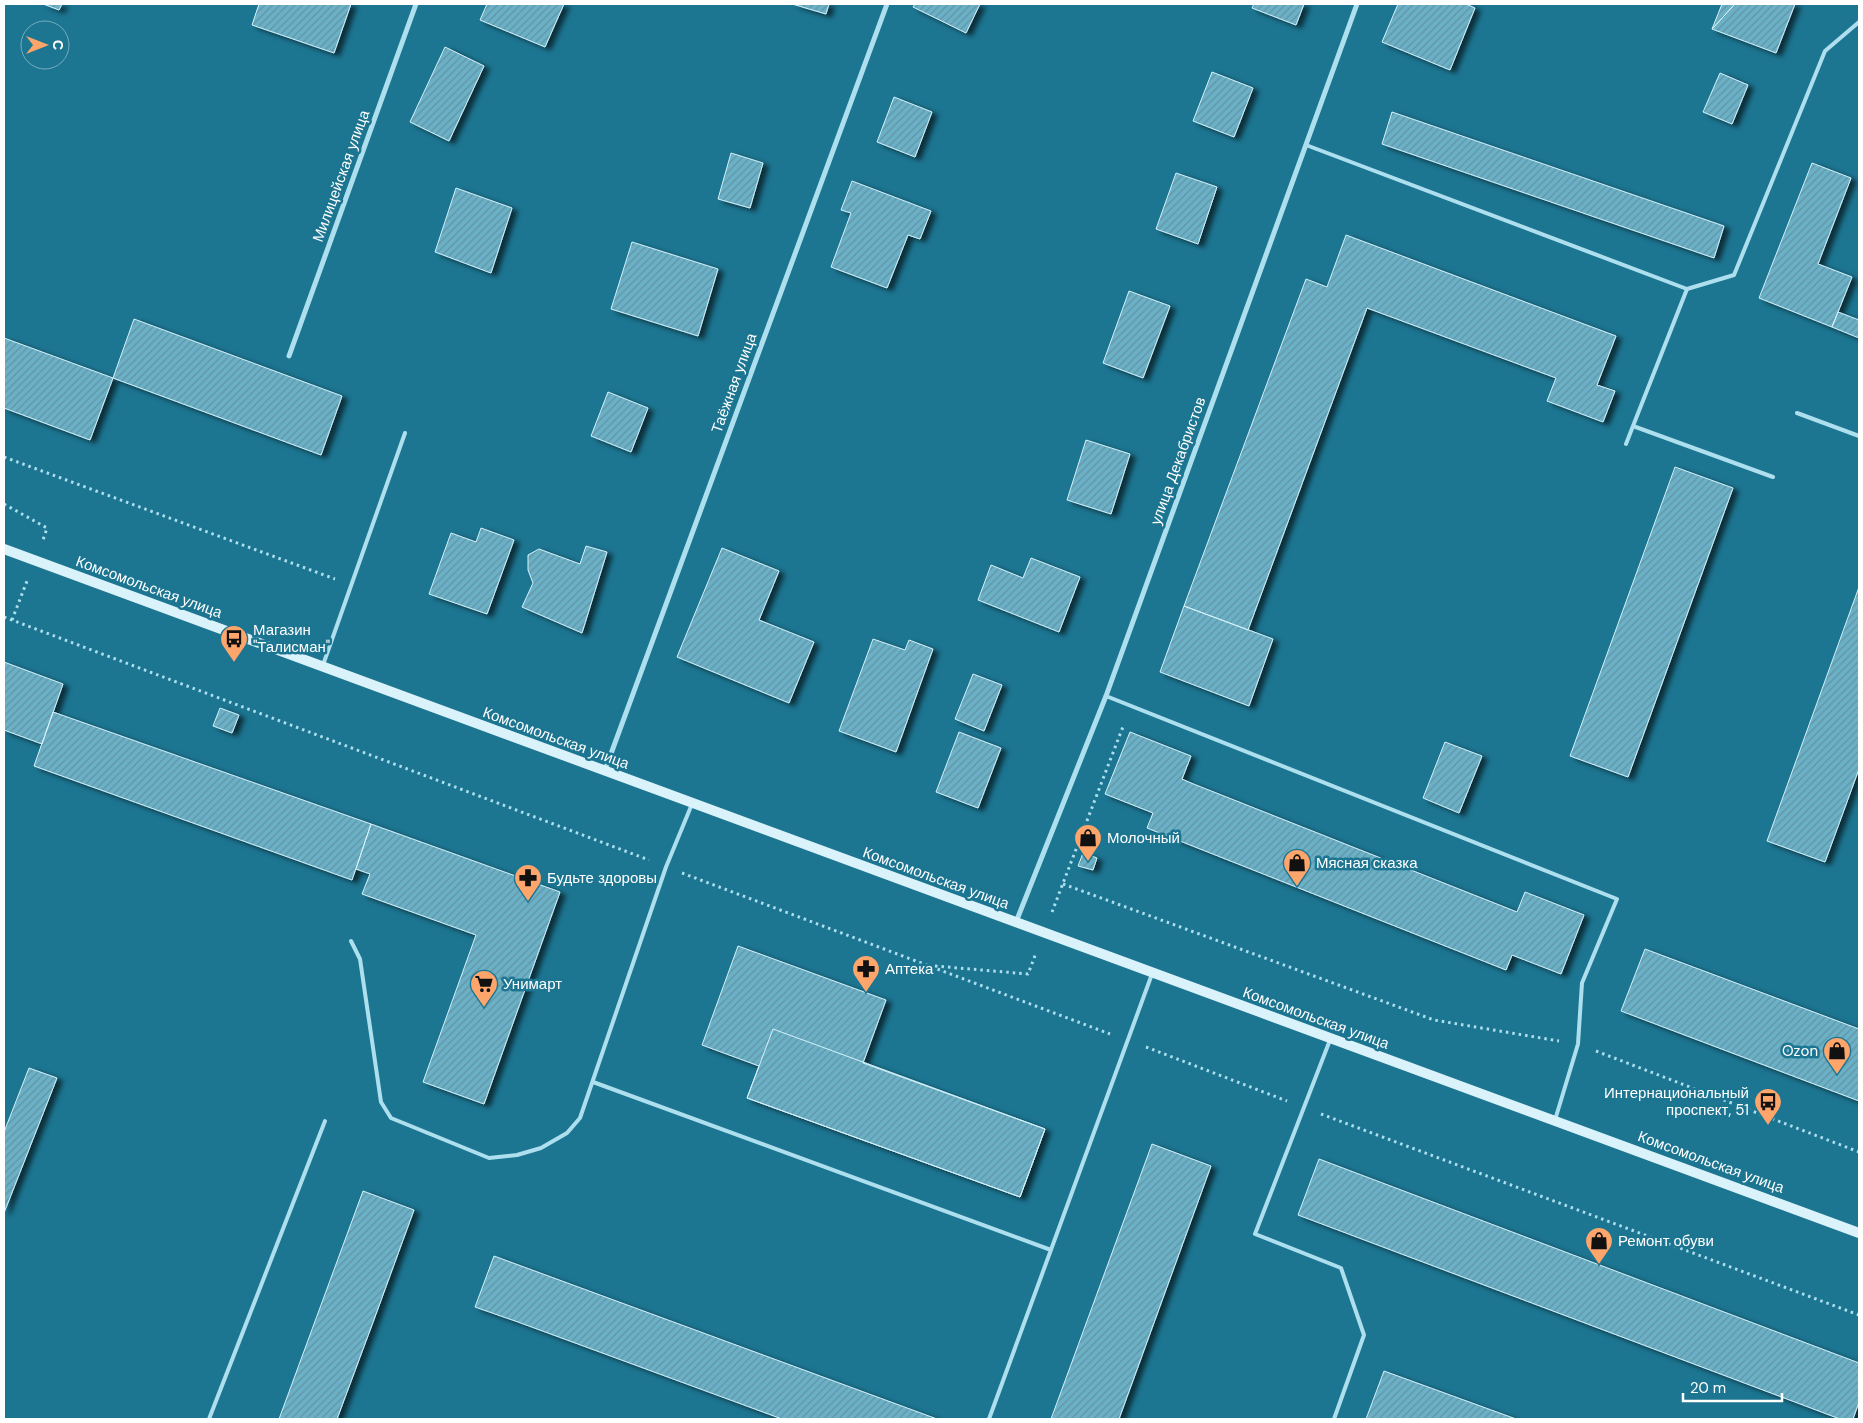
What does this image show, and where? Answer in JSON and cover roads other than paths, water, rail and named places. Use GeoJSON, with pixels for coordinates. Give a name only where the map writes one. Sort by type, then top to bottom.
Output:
{"type":"FeatureCollection","features":[{"type":"Feature","properties":{"kind":"street","name":"Милицейская улица"},"geometry":{"type":"LineString","coordinates":[[289,356],[416,4]]}},
{"type":"Feature","properties":{"kind":"street","name":"Таёжная улица"},"geometry":{"type":"LineString","coordinates":[[604,771],[887,4]]}},
{"type":"Feature","properties":{"kind":"street","name":"улица Декабристов"},"geometry":{"type":"LineString","coordinates":[[1015,923],[1106,696],[1357,4]]}},
{"type":"Feature","properties":{"kind":"street","name":"Комсомольская улица"},"geometry":{"type":"LineString","coordinates":[[4,549],[1330,1040],[1555,1120],[1859,1233]]}},
{"type":"Feature","properties":{"kind":"lane"},"geometry":{"type":"LineString","coordinates":[[1306,145],[1687,290],[1734,275],[1825,51],[1859,22]]}},
{"type":"Feature","properties":{"kind":"lane"},"geometry":{"type":"LineString","coordinates":[[1626,444],[1687,290]]}},
{"type":"Feature","properties":{"kind":"lane"},"geometry":{"type":"LineString","coordinates":[[1797,413],[1859,436]]}},
{"type":"Feature","properties":{"kind":"lane"},"geometry":{"type":"LineString","coordinates":[[1633,426],[1773,477]]}},
{"type":"Feature","properties":{"kind":"lane"},"geometry":{"type":"LineString","coordinates":[[322,667],[405,433]]}},
{"type":"Feature","properties":{"kind":"lane"},"geometry":{"type":"LineString","coordinates":[[1106,696],[1617,899],[1582,983],[1578,1044],[1555,1120]]}},
{"type":"Feature","properties":{"kind":"lane"},"geometry":{"type":"LineString","coordinates":[[351,941],[360,959],[381,1102],[391,1118],[489,1158],[517,1155],[540,1148],[567,1133],[580,1118],[666,867],[692,804]]}},
{"type":"Feature","properties":{"kind":"lane"},"geometry":{"type":"LineString","coordinates":[[989,1419],[1152,974]]}},
{"type":"Feature","properties":{"kind":"lane"},"geometry":{"type":"LineString","coordinates":[[1330,1040],[1255,1234],[1341,1268],[1364,1335],[1334,1419]]}},
{"type":"Feature","properties":{"kind":"lane"},"geometry":{"type":"LineString","coordinates":[[592,1082],[1051,1250]]}},
{"type":"Feature","properties":{"kind":"lane"},"geometry":{"type":"LineString","coordinates":[[209,1419],[325,1120]]}},
{"type":"Feature","properties":{"kind":"place","name":"Магазин \"Талисман\""},"geometry":{"type":"Point","coordinates":[234,663]}},
{"type":"Feature","properties":{"kind":"place","name":"Молочный"},"geometry":{"type":"Point","coordinates":[1088,862]}},
{"type":"Feature","properties":{"kind":"place","name":"Мясная сказка"},"geometry":{"type":"Point","coordinates":[1297,887]}},
{"type":"Feature","properties":{"kind":"place","name":"Будьте здоровы"},"geometry":{"type":"Point","coordinates":[528,902]}},
{"type":"Feature","properties":{"kind":"place","name":"Аптека"},"geometry":{"type":"Point","coordinates":[866,993]}},
{"type":"Feature","properties":{"kind":"place","name":"Унимарт"},"geometry":{"type":"Point","coordinates":[484,1008]}},
{"type":"Feature","properties":{"kind":"place","name":"Ozon"},"geometry":{"type":"Point","coordinates":[1837,1075]}},
{"type":"Feature","properties":{"kind":"place","name":"Интернациональный проспект, 51"},"geometry":{"type":"Point","coordinates":[1768,1126]}},
{"type":"Feature","properties":{"kind":"place","name":"Ремонт обуви"},"geometry":{"type":"Point","coordinates":[1599,1265]}}]}
